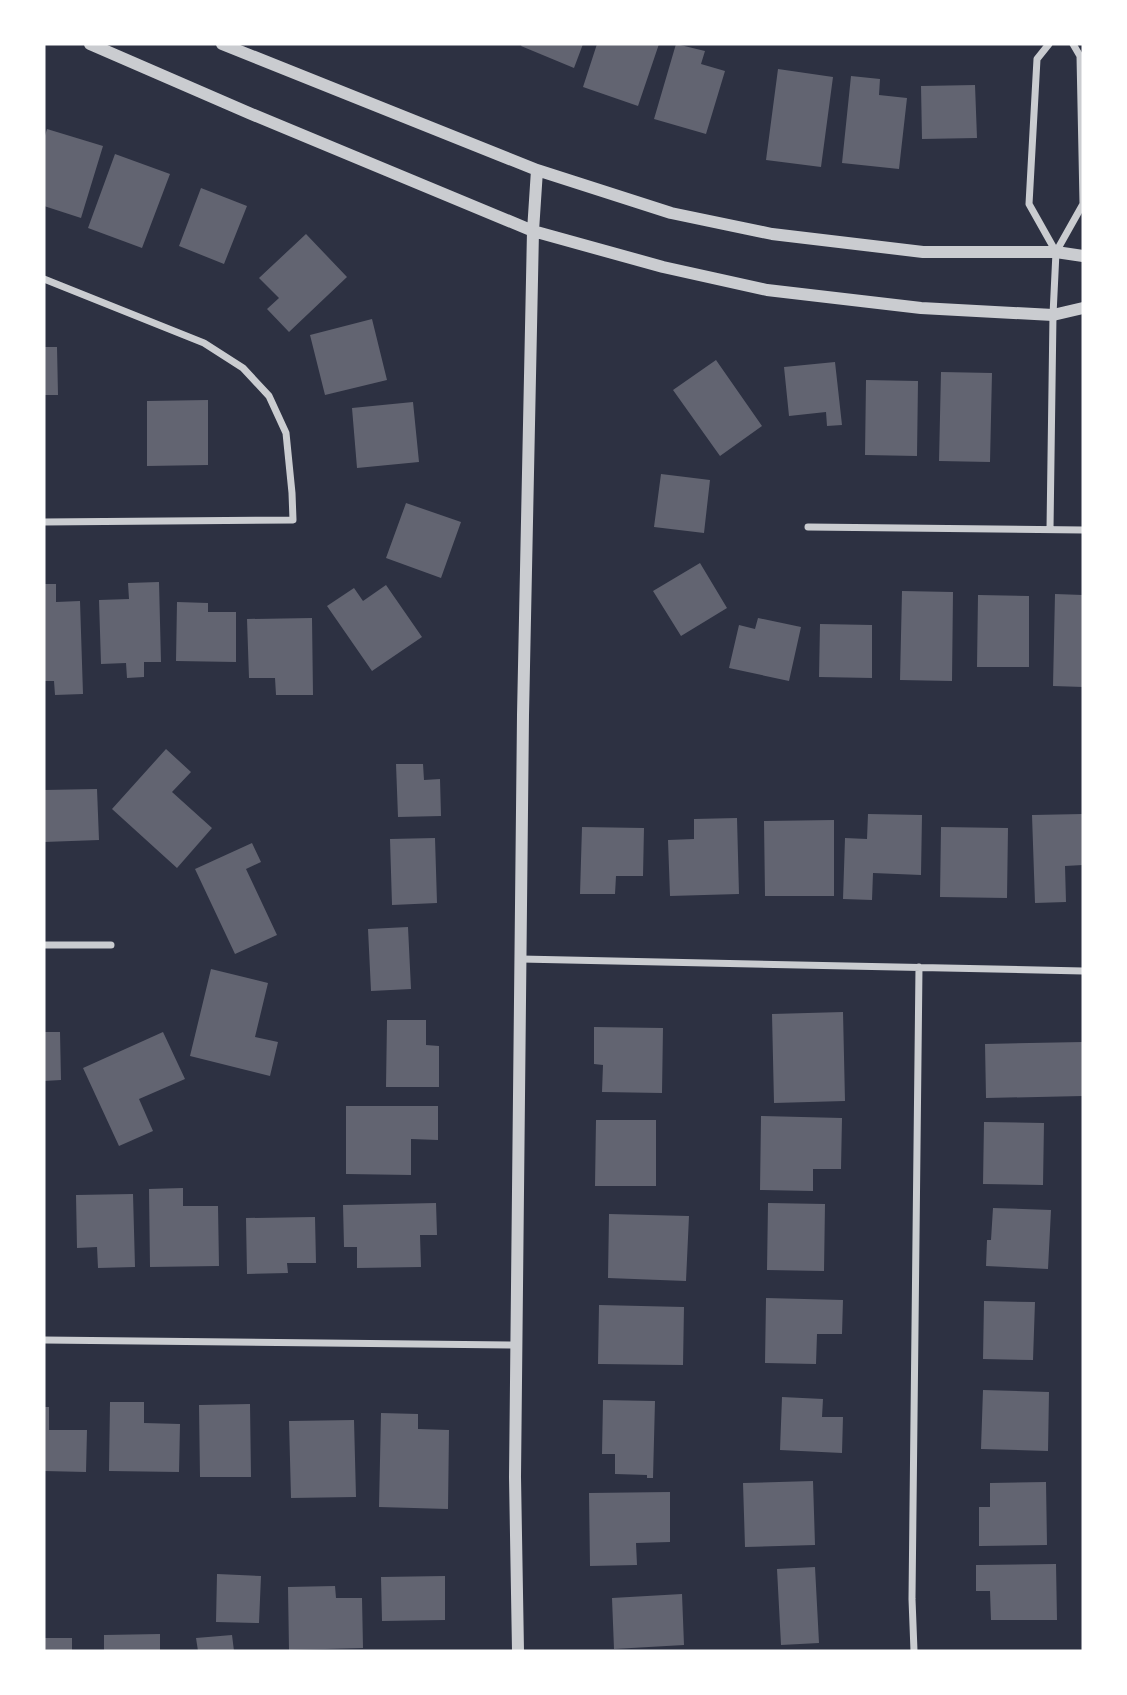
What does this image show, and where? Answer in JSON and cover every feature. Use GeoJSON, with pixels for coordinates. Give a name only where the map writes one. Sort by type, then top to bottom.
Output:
{"type":"FeatureCollection","features":[{"type":"Feature","properties":{"kind":"street"},"geometry":{"type":"LineString","coordinates":[[89,44],[533,231],[663,267],[767,290],[921,308],[1053,315],[1083,308]]}},
{"type":"Feature","properties":{"kind":"street"},"geometry":{"type":"LineString","coordinates":[[222,44],[537,170],[671,213],[772,234],[923,252],[1056,252],[1083,256]]}},
{"type":"Feature","properties":{"kind":"street"},"geometry":{"type":"LineString","coordinates":[[1049,44],[1037,59],[1029,204],[1056,252]]}},
{"type":"Feature","properties":{"kind":"street"},"geometry":{"type":"LineString","coordinates":[[1050,529],[1056,252],[1083,203],[1080,56],[1073,44]]}},
{"type":"Feature","properties":{"kind":"street"},"geometry":{"type":"LineString","coordinates":[[519,1651],[515,1477],[523,701],[533,231],[537,170]]}},
{"type":"Feature","properties":{"kind":"street"},"geometry":{"type":"LineString","coordinates":[[44,279],[204,343],[243,368],[269,396],[286,433],[293,520],[44,522]]}},
{"type":"Feature","properties":{"kind":"street"},"geometry":{"type":"LineString","coordinates":[[808,527],[1083,530]]}},
{"type":"Feature","properties":{"kind":"street"},"geometry":{"type":"LineString","coordinates":[[44,945],[111,945]]}},
{"type":"Feature","properties":{"kind":"street"},"geometry":{"type":"LineString","coordinates":[[521,958],[1083,971]]}},
{"type":"Feature","properties":{"kind":"street"},"geometry":{"type":"LineString","coordinates":[[914,1651],[912,1599],[919,967]]}},
{"type":"Feature","properties":{"kind":"street"},"geometry":{"type":"LineString","coordinates":[[44,1340],[517,1345]]}},
{"type":"Feature","properties":{"kind":"building"},"geometry":{"type":"Polygon","coordinates":[[[583,44],[574,68],[521,46],[583,44]]]}},
{"type":"Feature","properties":{"kind":"building"},"geometry":{"type":"Polygon","coordinates":[[[597,44],[659,44],[638,106],[583,87],[597,44]]]}},
{"type":"Feature","properties":{"kind":"building"},"geometry":{"type":"Polygon","coordinates":[[[676,44],[705,51],[701,64],[725,71],[706,134],[654,119],[676,44]]]}},
{"type":"Feature","properties":{"kind":"building"},"geometry":{"type":"Polygon","coordinates":[[[778,69],[833,77],[821,167],[766,160],[778,69]]]}},
{"type":"Feature","properties":{"kind":"building"},"geometry":{"type":"Polygon","coordinates":[[[851,76],[880,79],[879,95],[907,98],[899,169],[842,163],[851,76]]]}},
{"type":"Feature","properties":{"kind":"building"},"geometry":{"type":"Polygon","coordinates":[[[975,85],[977,138],[922,139],[921,86],[975,85]]]}},
{"type":"Feature","properties":{"kind":"building"},"geometry":{"type":"Polygon","coordinates":[[[47,129],[103,146],[81,218],[44,206],[44,139],[47,129]]]}},
{"type":"Feature","properties":{"kind":"building"},"geometry":{"type":"Polygon","coordinates":[[[115,154],[170,174],[142,248],[88,228],[115,154]]]}},
{"type":"Feature","properties":{"kind":"building"},"geometry":{"type":"Polygon","coordinates":[[[201,188],[247,206],[224,264],[179,246],[201,188]]]}},
{"type":"Feature","properties":{"kind":"building"},"geometry":{"type":"Polygon","coordinates":[[[306,234],[347,277],[289,332],[267,309],[279,298],[259,278],[306,234]]]}},
{"type":"Feature","properties":{"kind":"building"},"geometry":{"type":"Polygon","coordinates":[[[372,319],[387,380],[325,395],[310,335],[372,319]]]}},
{"type":"Feature","properties":{"kind":"building"},"geometry":{"type":"Polygon","coordinates":[[[44,347],[57,347],[58,395],[44,395],[44,347]]]}},
{"type":"Feature","properties":{"kind":"building"},"geometry":{"type":"Polygon","coordinates":[[[716,360],[762,426],[720,456],[673,390],[716,360]]]}},
{"type":"Feature","properties":{"kind":"building"},"geometry":{"type":"Polygon","coordinates":[[[835,362],[842,425],[827,426],[826,412],[789,416],[784,367],[835,362]]]}},
{"type":"Feature","properties":{"kind":"building"},"geometry":{"type":"Polygon","coordinates":[[[941,372],[992,373],[990,462],[939,461],[941,372]]]}},
{"type":"Feature","properties":{"kind":"building"},"geometry":{"type":"Polygon","coordinates":[[[866,380],[918,381],[917,456],[865,455],[866,380]]]}},
{"type":"Feature","properties":{"kind":"building"},"geometry":{"type":"Polygon","coordinates":[[[208,400],[208,465],[147,466],[147,401],[208,400]]]}},
{"type":"Feature","properties":{"kind":"building"},"geometry":{"type":"Polygon","coordinates":[[[413,402],[419,462],[357,468],[352,408],[413,402]]]}},
{"type":"Feature","properties":{"kind":"building"},"geometry":{"type":"Polygon","coordinates":[[[661,474],[710,480],[704,533],[654,527],[661,474]]]}},
{"type":"Feature","properties":{"kind":"building"},"geometry":{"type":"Polygon","coordinates":[[[406,503],[461,522],[441,578],[386,558],[406,503]]]}},
{"type":"Feature","properties":{"kind":"building"},"geometry":{"type":"Polygon","coordinates":[[[700,563],[727,608],[681,636],[653,591],[700,563]]]}},
{"type":"Feature","properties":{"kind":"building"},"geometry":{"type":"Polygon","coordinates":[[[159,582],[161,662],[144,662],[144,677],[127,678],[126,663],[101,664],[99,600],[129,599],[128,583],[159,582]]]}},
{"type":"Feature","properties":{"kind":"building"},"geometry":{"type":"Polygon","coordinates":[[[44,584],[56,584],[56,602],[80,601],[83,694],[55,695],[54,681],[44,681],[44,584]]]}},
{"type":"Feature","properties":{"kind":"building"},"geometry":{"type":"Polygon","coordinates":[[[386,585],[422,637],[372,671],[327,606],[354,588],[363,601],[386,585]]]}},
{"type":"Feature","properties":{"kind":"building"},"geometry":{"type":"Polygon","coordinates":[[[902,591],[953,592],[952,681],[900,680],[902,591]]]}},
{"type":"Feature","properties":{"kind":"building"},"geometry":{"type":"Polygon","coordinates":[[[1055,594],[1083,595],[1083,687],[1053,686],[1055,594]]]}},
{"type":"Feature","properties":{"kind":"building"},"geometry":{"type":"Polygon","coordinates":[[[978,595],[1029,596],[1029,667],[977,667],[978,595]]]}},
{"type":"Feature","properties":{"kind":"building"},"geometry":{"type":"Polygon","coordinates":[[[177,602],[208,603],[208,612],[236,612],[236,662],[176,661],[177,602]]]}},
{"type":"Feature","properties":{"kind":"building"},"geometry":{"type":"Polygon","coordinates":[[[312,618],[313,695],[276,695],[275,678],[249,678],[247,619],[312,618]]]}},
{"type":"Feature","properties":{"kind":"building"},"geometry":{"type":"Polygon","coordinates":[[[758,618],[801,627],[789,681],[729,668],[739,625],[755,629],[758,618]]]}},
{"type":"Feature","properties":{"kind":"building"},"geometry":{"type":"Polygon","coordinates":[[[820,624],[872,625],[872,678],[819,677],[820,624]]]}},
{"type":"Feature","properties":{"kind":"building"},"geometry":{"type":"Polygon","coordinates":[[[166,749],[191,772],[172,792],[212,828],[177,868],[112,809],[166,749]]]}},
{"type":"Feature","properties":{"kind":"building"},"geometry":{"type":"Polygon","coordinates":[[[396,764],[423,764],[424,780],[440,779],[441,816],[398,817],[396,764]]]}},
{"type":"Feature","properties":{"kind":"building"},"geometry":{"type":"Polygon","coordinates":[[[97,789],[99,840],[44,842],[44,790],[97,789]]]}},
{"type":"Feature","properties":{"kind":"building"},"geometry":{"type":"Polygon","coordinates":[[[868,814],[922,815],[921,875],[873,873],[872,900],[843,899],[845,838],[867,839],[868,814]]]}},
{"type":"Feature","properties":{"kind":"building"},"geometry":{"type":"Polygon","coordinates":[[[1083,814],[1083,865],[1065,866],[1066,902],[1035,903],[1032,815],[1083,814]]]}},
{"type":"Feature","properties":{"kind":"building"},"geometry":{"type":"Polygon","coordinates":[[[737,818],[739,894],[670,896],[668,840],[694,839],[694,819],[737,818]]]}},
{"type":"Feature","properties":{"kind":"building"},"geometry":{"type":"Polygon","coordinates":[[[834,820],[834,896],[765,896],[764,821],[834,820]]]}},
{"type":"Feature","properties":{"kind":"building"},"geometry":{"type":"Polygon","coordinates":[[[582,827],[644,828],[643,876],[616,876],[615,894],[580,894],[582,827]]]}},
{"type":"Feature","properties":{"kind":"building"},"geometry":{"type":"Polygon","coordinates":[[[941,827],[1008,828],[1007,898],[940,897],[941,827]]]}},
{"type":"Feature","properties":{"kind":"building"},"geometry":{"type":"Polygon","coordinates":[[[435,838],[437,903],[392,905],[390,839],[435,838]]]}},
{"type":"Feature","properties":{"kind":"building"},"geometry":{"type":"Polygon","coordinates":[[[252,843],[261,862],[246,869],[277,935],[235,954],[195,869],[252,843]]]}},
{"type":"Feature","properties":{"kind":"building"},"geometry":{"type":"Polygon","coordinates":[[[408,927],[411,989],[371,991],[368,929],[408,927]]]}},
{"type":"Feature","properties":{"kind":"building"},"geometry":{"type":"Polygon","coordinates":[[[211,969],[268,983],[255,1037],[278,1042],[270,1076],[190,1056],[211,969]]]}},
{"type":"Feature","properties":{"kind":"building"},"geometry":{"type":"Polygon","coordinates":[[[843,1012],[845,1101],[774,1103],[772,1014],[843,1012]]]}},
{"type":"Feature","properties":{"kind":"building"},"geometry":{"type":"Polygon","coordinates":[[[387,1020],[426,1020],[426,1045],[439,1046],[439,1087],[386,1087],[387,1020]]]}},
{"type":"Feature","properties":{"kind":"building"},"geometry":{"type":"Polygon","coordinates":[[[594,1027],[663,1028],[662,1093],[602,1092],[603,1065],[594,1064],[594,1027]]]}},
{"type":"Feature","properties":{"kind":"building"},"geometry":{"type":"Polygon","coordinates":[[[44,1032],[60,1032],[61,1080],[44,1081],[44,1032]]]}},
{"type":"Feature","properties":{"kind":"building"},"geometry":{"type":"Polygon","coordinates":[[[163,1032],[185,1079],[139,1099],[153,1131],[119,1146],[83,1068],[163,1032]]]}},
{"type":"Feature","properties":{"kind":"building"},"geometry":{"type":"Polygon","coordinates":[[[1083,1042],[1083,1096],[986,1098],[985,1044],[1083,1042]]]}},
{"type":"Feature","properties":{"kind":"building"},"geometry":{"type":"Polygon","coordinates":[[[346,1106],[438,1106],[438,1140],[411,1139],[411,1175],[346,1174],[346,1106]]]}},
{"type":"Feature","properties":{"kind":"building"},"geometry":{"type":"Polygon","coordinates":[[[761,1116],[842,1118],[841,1169],[813,1169],[813,1191],[760,1190],[761,1116]]]}},
{"type":"Feature","properties":{"kind":"building"},"geometry":{"type":"Polygon","coordinates":[[[596,1120],[656,1120],[656,1186],[595,1186],[596,1120]]]}},
{"type":"Feature","properties":{"kind":"building"},"geometry":{"type":"Polygon","coordinates":[[[984,1122],[1044,1123],[1043,1185],[983,1184],[984,1122]]]}},
{"type":"Feature","properties":{"kind":"building"},"geometry":{"type":"Polygon","coordinates":[[[183,1188],[183,1206],[218,1206],[219,1266],[150,1267],[149,1189],[183,1188]]]}},
{"type":"Feature","properties":{"kind":"building"},"geometry":{"type":"Polygon","coordinates":[[[133,1194],[135,1267],[98,1268],[97,1247],[77,1248],[76,1195],[133,1194]]]}},
{"type":"Feature","properties":{"kind":"building"},"geometry":{"type":"Polygon","coordinates":[[[436,1203],[437,1235],[420,1235],[421,1267],[357,1268],[357,1247],[344,1247],[343,1205],[436,1203]]]}},
{"type":"Feature","properties":{"kind":"building"},"geometry":{"type":"Polygon","coordinates":[[[768,1203],[825,1204],[824,1271],[767,1270],[768,1203]]]}},
{"type":"Feature","properties":{"kind":"building"},"geometry":{"type":"Polygon","coordinates":[[[993,1208],[1051,1210],[1048,1269],[986,1266],[987,1240],[991,1240],[993,1208]]]}},
{"type":"Feature","properties":{"kind":"building"},"geometry":{"type":"Polygon","coordinates":[[[609,1214],[689,1216],[686,1281],[608,1278],[609,1214]]]}},
{"type":"Feature","properties":{"kind":"building"},"geometry":{"type":"Polygon","coordinates":[[[315,1217],[316,1263],[287,1263],[288,1273],[247,1274],[246,1218],[315,1217]]]}},
{"type":"Feature","properties":{"kind":"building"},"geometry":{"type":"Polygon","coordinates":[[[766,1298],[843,1300],[842,1334],[817,1334],[816,1364],[765,1363],[766,1298]]]}},
{"type":"Feature","properties":{"kind":"building"},"geometry":{"type":"Polygon","coordinates":[[[984,1301],[1035,1302],[1033,1360],[983,1359],[984,1301]]]}},
{"type":"Feature","properties":{"kind":"building"},"geometry":{"type":"Polygon","coordinates":[[[599,1305],[684,1307],[683,1365],[598,1364],[599,1305]]]}},
{"type":"Feature","properties":{"kind":"building"},"geometry":{"type":"Polygon","coordinates":[[[983,1390],[1049,1392],[1048,1451],[981,1449],[983,1390]]]}},
{"type":"Feature","properties":{"kind":"building"},"geometry":{"type":"Polygon","coordinates":[[[782,1397],[823,1399],[822,1417],[843,1417],[842,1453],[780,1450],[782,1397]]]}},
{"type":"Feature","properties":{"kind":"building"},"geometry":{"type":"Polygon","coordinates":[[[603,1400],[655,1401],[653,1478],[647,1478],[647,1475],[615,1474],[615,1454],[602,1454],[603,1400]]]}},
{"type":"Feature","properties":{"kind":"building"},"geometry":{"type":"Polygon","coordinates":[[[110,1402],[144,1402],[144,1423],[180,1424],[179,1472],[109,1471],[110,1402]]]}},
{"type":"Feature","properties":{"kind":"building"},"geometry":{"type":"Polygon","coordinates":[[[250,1404],[251,1477],[200,1477],[199,1405],[250,1404]]]}},
{"type":"Feature","properties":{"kind":"building"},"geometry":{"type":"Polygon","coordinates":[[[44,1407],[49,1407],[49,1430],[87,1430],[86,1472],[44,1471],[44,1407]]]}},
{"type":"Feature","properties":{"kind":"building"},"geometry":{"type":"Polygon","coordinates":[[[381,1413],[418,1414],[418,1429],[449,1430],[448,1509],[379,1507],[381,1413]]]}},
{"type":"Feature","properties":{"kind":"building"},"geometry":{"type":"Polygon","coordinates":[[[354,1420],[356,1497],[291,1498],[289,1421],[354,1420]]]}},
{"type":"Feature","properties":{"kind":"building"},"geometry":{"type":"Polygon","coordinates":[[[813,1481],[815,1545],[745,1547],[743,1483],[813,1481]]]}},
{"type":"Feature","properties":{"kind":"building"},"geometry":{"type":"Polygon","coordinates":[[[1046,1482],[1047,1545],[979,1546],[979,1507],[990,1507],[990,1483],[1046,1482]]]}},
{"type":"Feature","properties":{"kind":"building"},"geometry":{"type":"Polygon","coordinates":[[[670,1492],[670,1542],[636,1543],[637,1565],[590,1566],[589,1493],[670,1492]]]}},
{"type":"Feature","properties":{"kind":"building"},"geometry":{"type":"Polygon","coordinates":[[[1056,1564],[1057,1620],[991,1620],[990,1591],[976,1591],[976,1565],[1056,1564]]]}},
{"type":"Feature","properties":{"kind":"building"},"geometry":{"type":"Polygon","coordinates":[[[815,1567],[819,1643],[781,1645],[777,1569],[815,1567]]]}},
{"type":"Feature","properties":{"kind":"building"},"geometry":{"type":"Polygon","coordinates":[[[217,1574],[261,1576],[259,1623],[216,1622],[217,1574]]]}},
{"type":"Feature","properties":{"kind":"building"},"geometry":{"type":"Polygon","coordinates":[[[445,1576],[445,1620],[382,1621],[381,1577],[445,1576]]]}},
{"type":"Feature","properties":{"kind":"building"},"geometry":{"type":"Polygon","coordinates":[[[335,1586],[336,1598],[362,1598],[363,1648],[289,1650],[288,1587],[335,1586]]]}},
{"type":"Feature","properties":{"kind":"building"},"geometry":{"type":"Polygon","coordinates":[[[682,1594],[684,1645],[614,1649],[612,1598],[682,1594]]]}},
{"type":"Feature","properties":{"kind":"building"},"geometry":{"type":"Polygon","coordinates":[[[160,1634],[160,1651],[104,1651],[104,1635],[160,1634]]]}},
{"type":"Feature","properties":{"kind":"building"},"geometry":{"type":"Polygon","coordinates":[[[232,1635],[234,1651],[198,1651],[196,1638],[232,1635]]]}},
{"type":"Feature","properties":{"kind":"building"},"geometry":{"type":"Polygon","coordinates":[[[44,1638],[72,1638],[72,1651],[44,1651],[44,1638]]]}}]}
